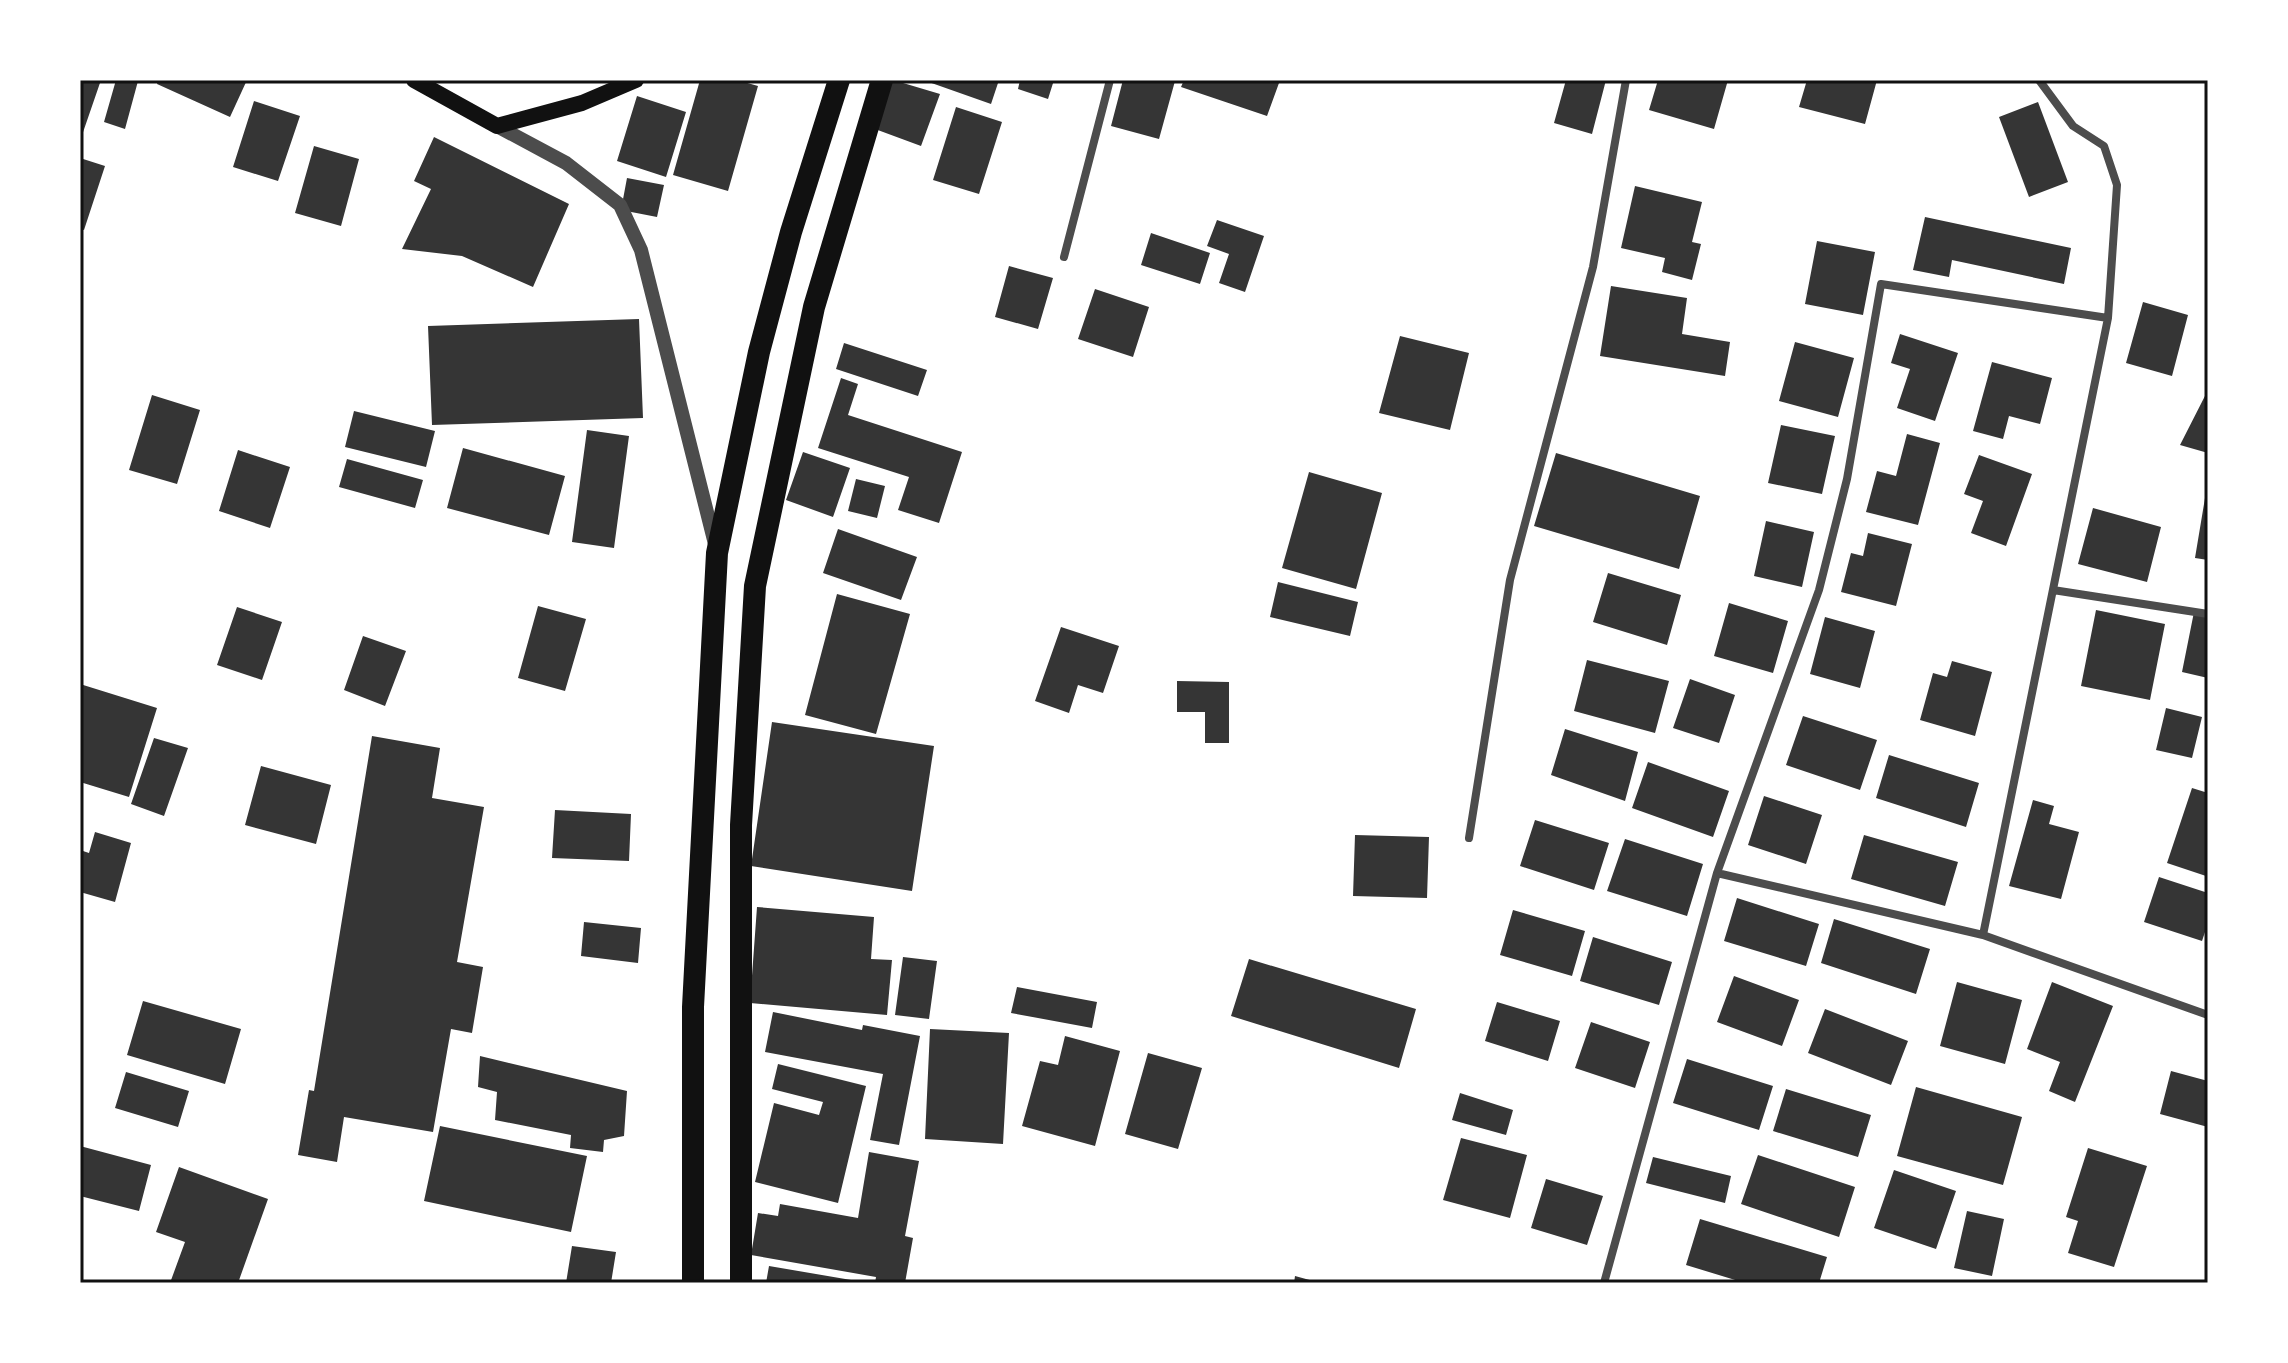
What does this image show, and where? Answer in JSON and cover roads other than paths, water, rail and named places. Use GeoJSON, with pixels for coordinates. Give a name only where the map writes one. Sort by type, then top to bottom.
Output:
{"type":"FeatureCollection","features":[{"type":"Feature","properties":{"kind":"highway"},"geometry":{"type":"LineString","coordinates":[[693,1283],[693,1007],[717,553],[759,352],[791,232],[839,80]]}},
{"type":"Feature","properties":{"kind":"highway"},"geometry":{"type":"LineString","coordinates":[[741,1283],[741,825],[755,586],[814,307],[882,80]]}},
{"type":"Feature","properties":{"kind":"main road"},"geometry":{"type":"LineString","coordinates":[[414,80],[497,126],[582,103],[636,80]]}},
{"type":"Feature","properties":{"kind":"street"},"geometry":{"type":"LineString","coordinates":[[1064,257],[1110,80]]}},
{"type":"Feature","properties":{"kind":"street"},"geometry":{"type":"LineString","coordinates":[[1469,838],[1510,580],[1593,267],[1626,80]]}},
{"type":"Feature","properties":{"kind":"street"},"geometry":{"type":"LineString","coordinates":[[1983,935],[2108,318],[2117,185],[2104,146],[2073,126],[2039,80]]}},
{"type":"Feature","properties":{"kind":"street"},"geometry":{"type":"LineString","coordinates":[[497,126],[566,163],[620,205],[641,250],[717,553]]}},
{"type":"Feature","properties":{"kind":"street"},"geometry":{"type":"LineString","coordinates":[[1604,1283],[1717,873],[1819,590],[1847,479],[1881,284],[2108,318]]}},
{"type":"Feature","properties":{"kind":"street"},"geometry":{"type":"LineString","coordinates":[[2053,590],[2208,614]]}},
{"type":"Feature","properties":{"kind":"street"},"geometry":{"type":"LineString","coordinates":[[1717,873],[1983,935],[2208,1015]]}}]}
